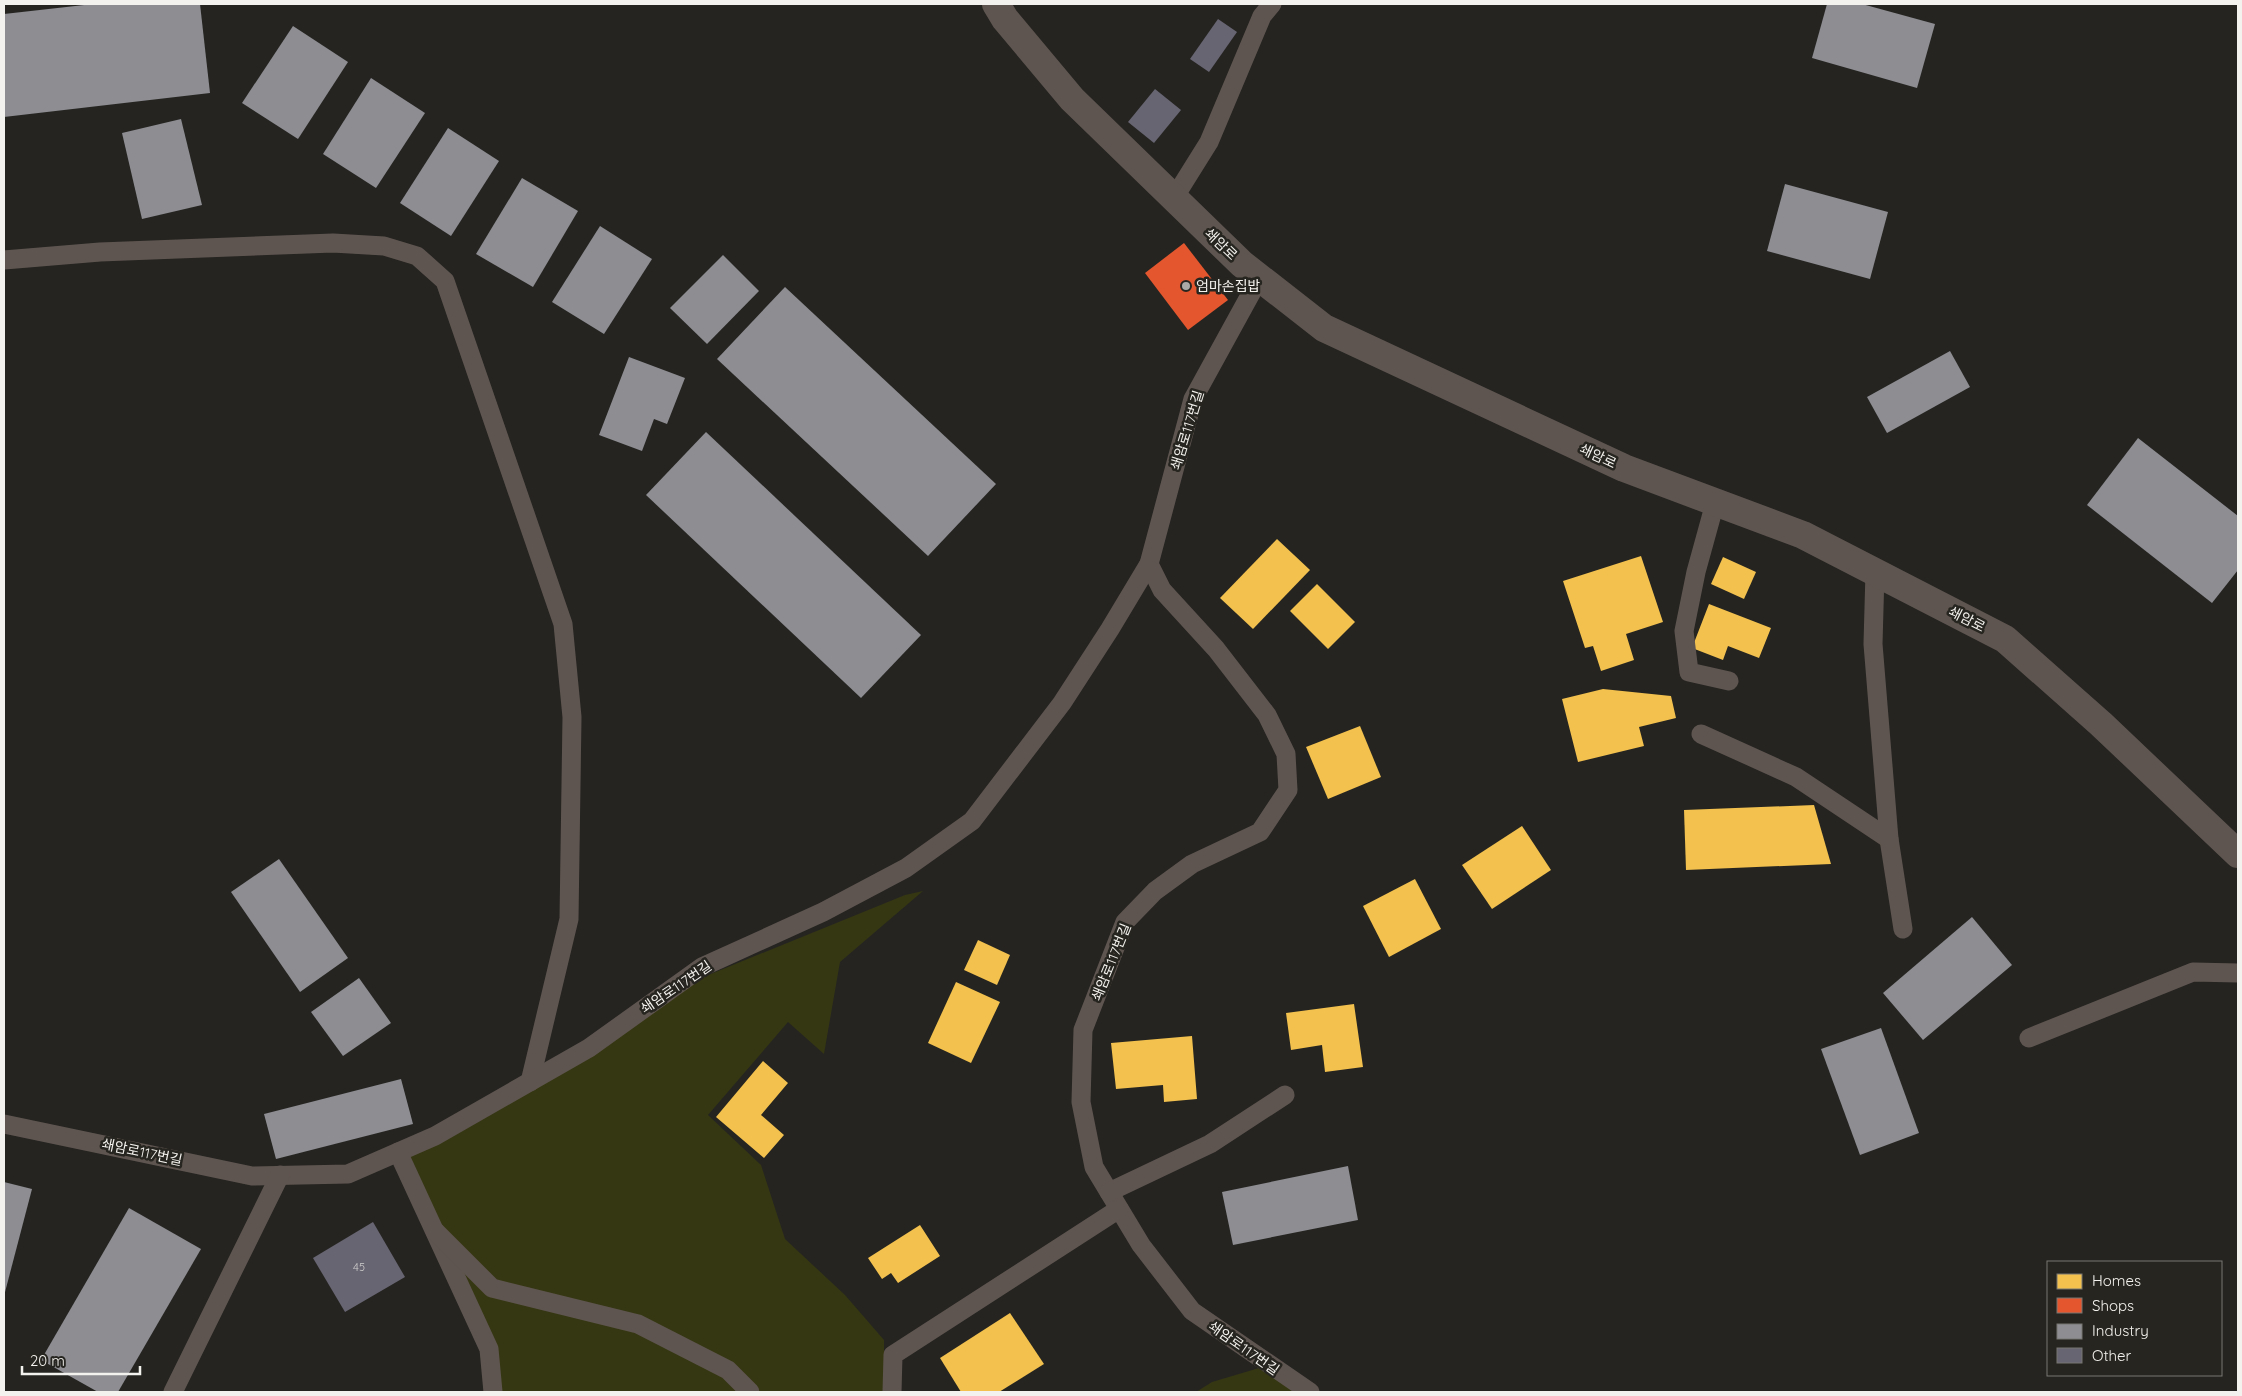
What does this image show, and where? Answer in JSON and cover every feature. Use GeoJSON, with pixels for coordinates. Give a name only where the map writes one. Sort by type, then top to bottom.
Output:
{"type":"FeatureCollection","features":[{"type":"Feature","properties":{"kind":"street","name":"쇄암로"},"geometry":{"type":"LineString","coordinates":[[996,4],[1005,19],[1072,99],[1242,264],[1324,328],[1624,468],[1803,535],[2005,639],[2101,724],[2238,854]]}},
{"type":"Feature","properties":{"kind":"lane"},"geometry":{"type":"LineString","coordinates":[[1174,198],[1209,142],[1262,16],[1272,4]]}},
{"type":"Feature","properties":{"kind":"lane"},"geometry":{"type":"LineString","coordinates":[[4,260],[100,252],[333,243],[384,246],[416,256],[445,281],[563,624],[572,717],[570,919],[530,1082]]}},
{"type":"Feature","properties":{"kind":"lane","name":"쇄암로117번길"},"geometry":{"type":"LineString","coordinates":[[4,1124],[252,1176],[348,1174],[435,1136],[589,1048],[702,967],[823,912],[906,868],[972,820],[1062,703],[1110,630],[1149,564],[1193,399],[1260,277]]}},
{"type":"Feature","properties":{"kind":"lane"},"geometry":{"type":"LineString","coordinates":[[1715,502],[1696,572],[1684,632],[1689,672],[1729,680]]}},
{"type":"Feature","properties":{"kind":"lane","name":"쇄암로117번길"},"geometry":{"type":"LineString","coordinates":[[1149,564],[1162,590],[1216,649],[1267,715],[1286,754],[1288,790],[1260,832],[1192,864],[1155,891],[1126,922],[1083,1030],[1081,1102],[1094,1167],[1140,1245],[1192,1311],[1310,1392]]}},
{"type":"Feature","properties":{"kind":"lane"},"geometry":{"type":"LineString","coordinates":[[1875,572],[1873,644],[1889,839],[1903,929]]}},
{"type":"Feature","properties":{"kind":"lane"},"geometry":{"type":"LineString","coordinates":[[1701,734],[1796,777],[1889,839]]}},
{"type":"Feature","properties":{"kind":"lane"},"geometry":{"type":"LineString","coordinates":[[2029,1038],[2193,972],[2238,973]]}},
{"type":"Feature","properties":{"kind":"lane"},"geometry":{"type":"LineString","coordinates":[[1109,1192],[1210,1144],[1285,1095]]}},
{"type":"Feature","properties":{"kind":"lane"},"geometry":{"type":"LineString","coordinates":[[398,1152],[489,1349],[493,1392]]}},
{"type":"Feature","properties":{"kind":"lane"},"geometry":{"type":"LineString","coordinates":[[173,1392],[280,1175]]}},
{"type":"Feature","properties":{"kind":"lane"},"geometry":{"type":"LineString","coordinates":[[892,1392],[894,1354],[1119,1209]]}},
{"type":"Feature","properties":{"kind":"lane"},"geometry":{"type":"LineString","coordinates":[[435,1231],[492,1288],[638,1324],[728,1370],[750,1392]]}},
{"type":"Feature","properties":{"kind":"green space"},"geometry":{"type":"Polygon","coordinates":[[[923,891],[840,962],[824,1054],[788,1022],[708,1115],[761,1165],[785,1239],[845,1295],[884,1340],[884,1392],[499,1392],[410,1156],[701,978],[905,895],[923,891]]]}},
{"type":"Feature","properties":{"kind":"green space"},"geometry":{"type":"Polygon","coordinates":[[[1259,1368],[1296,1392],[1196,1392],[1212,1382],[1259,1368]]]}},
{"type":"Feature","properties":{"kind":"building: Homes"},"geometry":{"type":"Polygon","coordinates":[[[1277,539],[1310,570],[1253,629],[1220,598],[1277,539]]]}},
{"type":"Feature","properties":{"kind":"building: Homes"},"geometry":{"type":"Polygon","coordinates":[[[1641,556],[1663,622],[1626,634],[1634,660],[1601,671],[1593,646],[1585,648],[1563,581],[1641,556]]]}},
{"type":"Feature","properties":{"kind":"building: Homes"},"geometry":{"type":"Polygon","coordinates":[[[1723,557],[1756,572],[1744,599],[1711,584],[1723,557]]]}},
{"type":"Feature","properties":{"kind":"building: Homes"},"geometry":{"type":"Polygon","coordinates":[[[1317,584],[1355,622],[1328,649],[1290,611],[1317,584]]]}},
{"type":"Feature","properties":{"kind":"building: Homes"},"geometry":{"type":"Polygon","coordinates":[[[1709,604],[1771,628],[1759,658],[1728,646],[1723,660],[1692,648],[1709,604]]]}},
{"type":"Feature","properties":{"kind":"building: Homes"},"geometry":{"type":"Polygon","coordinates":[[[1603,689],[1671,696],[1676,718],[1639,727],[1644,746],[1578,762],[1562,699],[1603,689]]]}},
{"type":"Feature","properties":{"kind":"building: Homes"},"geometry":{"type":"Polygon","coordinates":[[[1360,726],[1381,777],[1328,799],[1306,747],[1360,726]]]}},
{"type":"Feature","properties":{"kind":"building: Homes"},"geometry":{"type":"Polygon","coordinates":[[[1814,805],[1831,864],[1686,870],[1684,810],[1814,805]]]}},
{"type":"Feature","properties":{"kind":"building: Homes"},"geometry":{"type":"Polygon","coordinates":[[[1522,826],[1551,870],[1492,909],[1462,865],[1522,826]]]}},
{"type":"Feature","properties":{"kind":"building: Homes"},"geometry":{"type":"Polygon","coordinates":[[[1415,879],[1441,929],[1389,957],[1363,906],[1415,879]]]}},
{"type":"Feature","properties":{"kind":"building: Homes"},"geometry":{"type":"Polygon","coordinates":[[[978,940],[1010,955],[997,985],[964,970],[978,940]]]}},
{"type":"Feature","properties":{"kind":"building: Homes"},"geometry":{"type":"Polygon","coordinates":[[[956,982],[1000,1002],[971,1063],[928,1043],[956,982]]]}},
{"type":"Feature","properties":{"kind":"building: Homes"},"geometry":{"type":"Polygon","coordinates":[[[1354,1004],[1363,1067],[1325,1072],[1322,1045],[1291,1050],[1286,1013],[1354,1004]]]}},
{"type":"Feature","properties":{"kind":"building: Homes"},"geometry":{"type":"Polygon","coordinates":[[[1192,1036],[1197,1099],[1164,1102],[1163,1085],[1116,1089],[1111,1043],[1192,1036]]]}},
{"type":"Feature","properties":{"kind":"building: Homes"},"geometry":{"type":"Polygon","coordinates":[[[763,1061],[788,1083],[761,1115],[784,1135],[764,1158],[716,1117],[763,1061]]]}},
{"type":"Feature","properties":{"kind":"building: Homes"},"geometry":{"type":"Polygon","coordinates":[[[920,1225],[940,1256],[898,1283],[891,1273],[882,1279],[868,1258],[920,1225]]]}},
{"type":"Feature","properties":{"kind":"building: Homes"},"geometry":{"type":"Polygon","coordinates":[[[1010,1313],[1044,1364],[999,1392],[961,1392],[940,1358],[1010,1313]]]}},
{"type":"Feature","properties":{"kind":"building: Shops","name":"엄마손집밥"},"geometry":{"type":"Polygon","coordinates":[[[1184,243],[1228,300],[1188,330],[1145,273],[1184,243]]]}},
{"type":"Feature","properties":{"kind":"building: Industry"},"geometry":{"type":"Polygon","coordinates":[[[93,4],[200,4],[210,93],[4,117],[4,14],[93,4]]]}},
{"type":"Feature","properties":{"kind":"building: Industry"},"geometry":{"type":"Polygon","coordinates":[[[1827,4],[1862,4],[1935,24],[1917,88],[1812,58],[1827,4]]]}},
{"type":"Feature","properties":{"kind":"building: Industry"},"geometry":{"type":"Polygon","coordinates":[[[293,26],[348,62],[298,139],[242,103],[293,26]]]}},
{"type":"Feature","properties":{"kind":"building: Industry"},"geometry":{"type":"Polygon","coordinates":[[[371,78],[425,113],[376,188],[323,154],[371,78]]]}},
{"type":"Feature","properties":{"kind":"building: Industry"},"geometry":{"type":"Polygon","coordinates":[[[181,119],[202,205],[142,219],[122,133],[181,119]]]}},
{"type":"Feature","properties":{"kind":"building: Industry"},"geometry":{"type":"Polygon","coordinates":[[[448,128],[499,161],[451,236],[400,203],[448,128]]]}},
{"type":"Feature","properties":{"kind":"building: Industry"},"geometry":{"type":"Polygon","coordinates":[[[522,178],[578,211],[533,287],[476,254],[522,178]]]}},
{"type":"Feature","properties":{"kind":"building: Industry"},"geometry":{"type":"Polygon","coordinates":[[[1785,184],[1888,212],[1870,279],[1767,251],[1785,184]]]}},
{"type":"Feature","properties":{"kind":"building: Industry"},"geometry":{"type":"Polygon","coordinates":[[[600,226],[652,259],[604,334],[552,302],[600,226]]]}},
{"type":"Feature","properties":{"kind":"building: Industry"},"geometry":{"type":"Polygon","coordinates":[[[723,255],[759,291],[707,344],[670,308],[723,255]]]}},
{"type":"Feature","properties":{"kind":"building: Industry"},"geometry":{"type":"Polygon","coordinates":[[[785,287],[996,484],[928,556],[717,359],[785,287]]]}},
{"type":"Feature","properties":{"kind":"building: Industry"},"geometry":{"type":"Polygon","coordinates":[[[1950,351],[1970,387],[1887,433],[1867,397],[1950,351]]]}},
{"type":"Feature","properties":{"kind":"building: Industry"},"geometry":{"type":"Polygon","coordinates":[[[629,357],[685,378],[667,424],[654,419],[642,451],[599,435],[629,357]]]}},
{"type":"Feature","properties":{"kind":"building: Industry"},"geometry":{"type":"Polygon","coordinates":[[[706,432],[921,635],[861,698],[646,495],[706,432]]]}},
{"type":"Feature","properties":{"kind":"building: Industry"},"geometry":{"type":"Polygon","coordinates":[[[2138,438],[2238,516],[2238,570],[2212,603],[2087,505],[2138,438]]]}},
{"type":"Feature","properties":{"kind":"building: Industry"},"geometry":{"type":"Polygon","coordinates":[[[279,859],[348,958],[300,992],[231,892],[279,859]]]}},
{"type":"Feature","properties":{"kind":"building: Industry"},"geometry":{"type":"Polygon","coordinates":[[[1972,917],[2012,965],[1923,1040],[1883,993],[1972,917]]]}},
{"type":"Feature","properties":{"kind":"building: Industry"},"geometry":{"type":"Polygon","coordinates":[[[359,978],[391,1023],[343,1056],[311,1012],[359,978]]]}},
{"type":"Feature","properties":{"kind":"building: Industry"},"geometry":{"type":"Polygon","coordinates":[[[1881,1028],[1919,1133],[1860,1155],[1821,1049],[1881,1028]]]}},
{"type":"Feature","properties":{"kind":"building: Industry"},"geometry":{"type":"Polygon","coordinates":[[[401,1079],[413,1124],[276,1159],[264,1114],[401,1079]]]}},
{"type":"Feature","properties":{"kind":"building: Industry"},"geometry":{"type":"Polygon","coordinates":[[[1348,1166],[1358,1220],[1233,1245],[1222,1192],[1348,1166]]]}},
{"type":"Feature","properties":{"kind":"building: Industry"},"geometry":{"type":"Polygon","coordinates":[[[4,1182],[32,1189],[4,1296],[4,1182]]]}},
{"type":"Feature","properties":{"kind":"building: Industry"},"geometry":{"type":"Polygon","coordinates":[[[129,1208],[201,1249],[118,1392],[98,1392],[41,1360],[129,1208]]]}},
{"type":"Feature","properties":{"kind":"building: Other"},"geometry":{"type":"Polygon","coordinates":[[[1218,19],[1237,32],[1209,72],[1190,59],[1218,19]]]}},
{"type":"Feature","properties":{"kind":"building: Other"},"geometry":{"type":"Polygon","coordinates":[[[1155,89],[1181,110],[1154,143],[1128,122],[1155,89]]]}},
{"type":"Feature","properties":{"kind":"building: Other"},"geometry":{"type":"Polygon","coordinates":[[[373,1222],[405,1277],[345,1312],[313,1258],[373,1222]]]}},
{"type":"Feature","properties":{"kind":"place","name":"엄마손집밥"},"geometry":{"type":"Point","coordinates":[1186,286]}}]}
